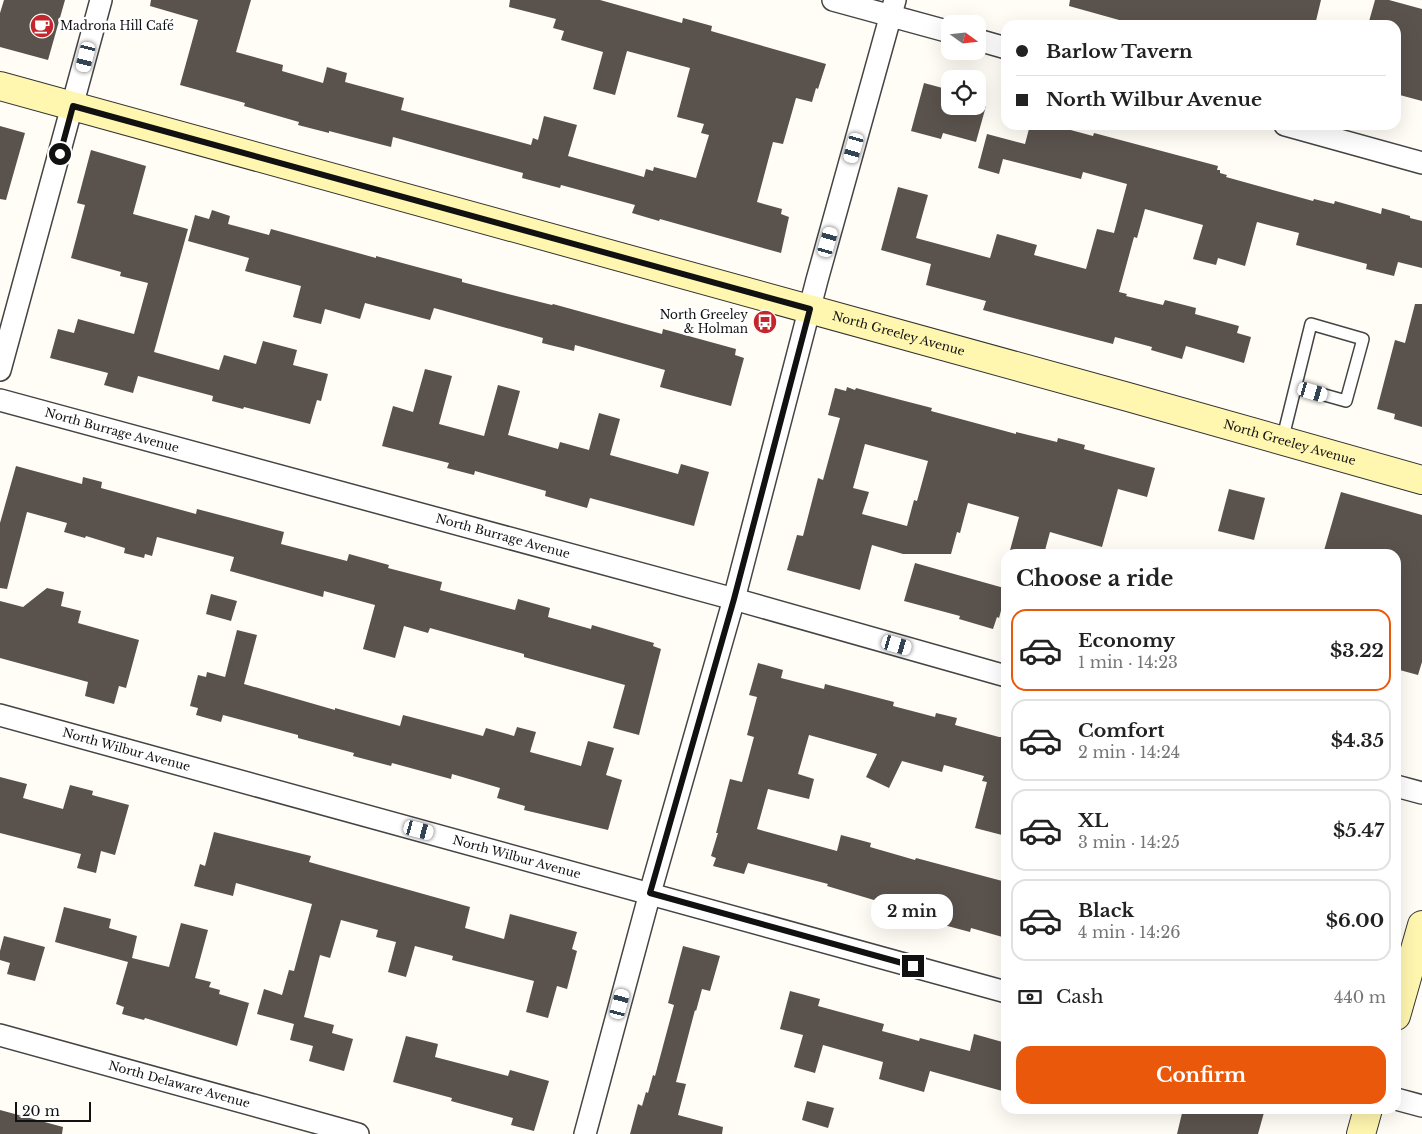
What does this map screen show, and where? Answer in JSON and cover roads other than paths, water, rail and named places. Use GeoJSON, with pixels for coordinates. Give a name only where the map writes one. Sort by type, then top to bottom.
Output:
{"type":"FeatureCollection","features":[{"type":"Feature","properties":{"kind":"main road","name":"North Greeley Avenue"},"geometry":{"type":"LineString","coordinates":[[0,86],[1422,480]]}},
{"type":"Feature","properties":{"kind":"main road"},"geometry":{"type":"LineString","coordinates":[[1401,998],[1422,925]]}},
{"type":"Feature","properties":{"kind":"main road"},"geometry":{"type":"LineString","coordinates":[[1361,1134],[1367,1114]]}},
{"type":"Feature","properties":{"kind":"street"},"geometry":{"type":"LineString","coordinates":[[0,370],[101,0]]}},
{"type":"Feature","properties":{"kind":"street"},"geometry":{"type":"LineString","coordinates":[[834,0],[893,8],[941,28]]}},
{"type":"Feature","properties":{"kind":"street"},"geometry":{"type":"LineString","coordinates":[[585,1134],[650,893],[734,599],[810,309],[893,8]]}},
{"type":"Feature","properties":{"kind":"street"},"geometry":{"type":"LineString","coordinates":[[986,42],[1001,47]]}},
{"type":"Feature","properties":{"kind":"street"},"geometry":{"type":"LineString","coordinates":[[1303,130],[1422,163]]}},
{"type":"Feature","properties":{"kind":"street","name":"North Burrage Avenue"},"geometry":{"type":"LineString","coordinates":[[0,400],[734,599],[1001,675]]}},
{"type":"Feature","properties":{"kind":"street","name":"North Wilbur Avenue"},"geometry":{"type":"LineString","coordinates":[[0,714],[1001,991]]}},
{"type":"Feature","properties":{"kind":"street"},"geometry":{"type":"LineString","coordinates":[[1401,787],[1422,793]]}},
{"type":"Feature","properties":{"kind":"street","name":"North Delaware Avenue"},"geometry":{"type":"LineString","coordinates":[[0,1035],[358,1134]]}},
{"type":"Feature","properties":{"kind":"street"},"geometry":{"type":"LineString","coordinates":[[1401,1100],[1422,1106]]}},
{"type":"Feature","properties":{"kind":"lane"},"geometry":{"type":"LineString","coordinates":[[1282,441],[1311,324],[1363,339],[1346,401],[1296,387]]}},
{"type":"Feature","properties":{"kind":"place","name":"Madrona Hill Café"},"geometry":{"type":"Point","coordinates":[42,26]}},
{"type":"Feature","properties":{"kind":"place","name":"North Greeley & Holman"},"geometry":{"type":"Point","coordinates":[765,322]}}]}
